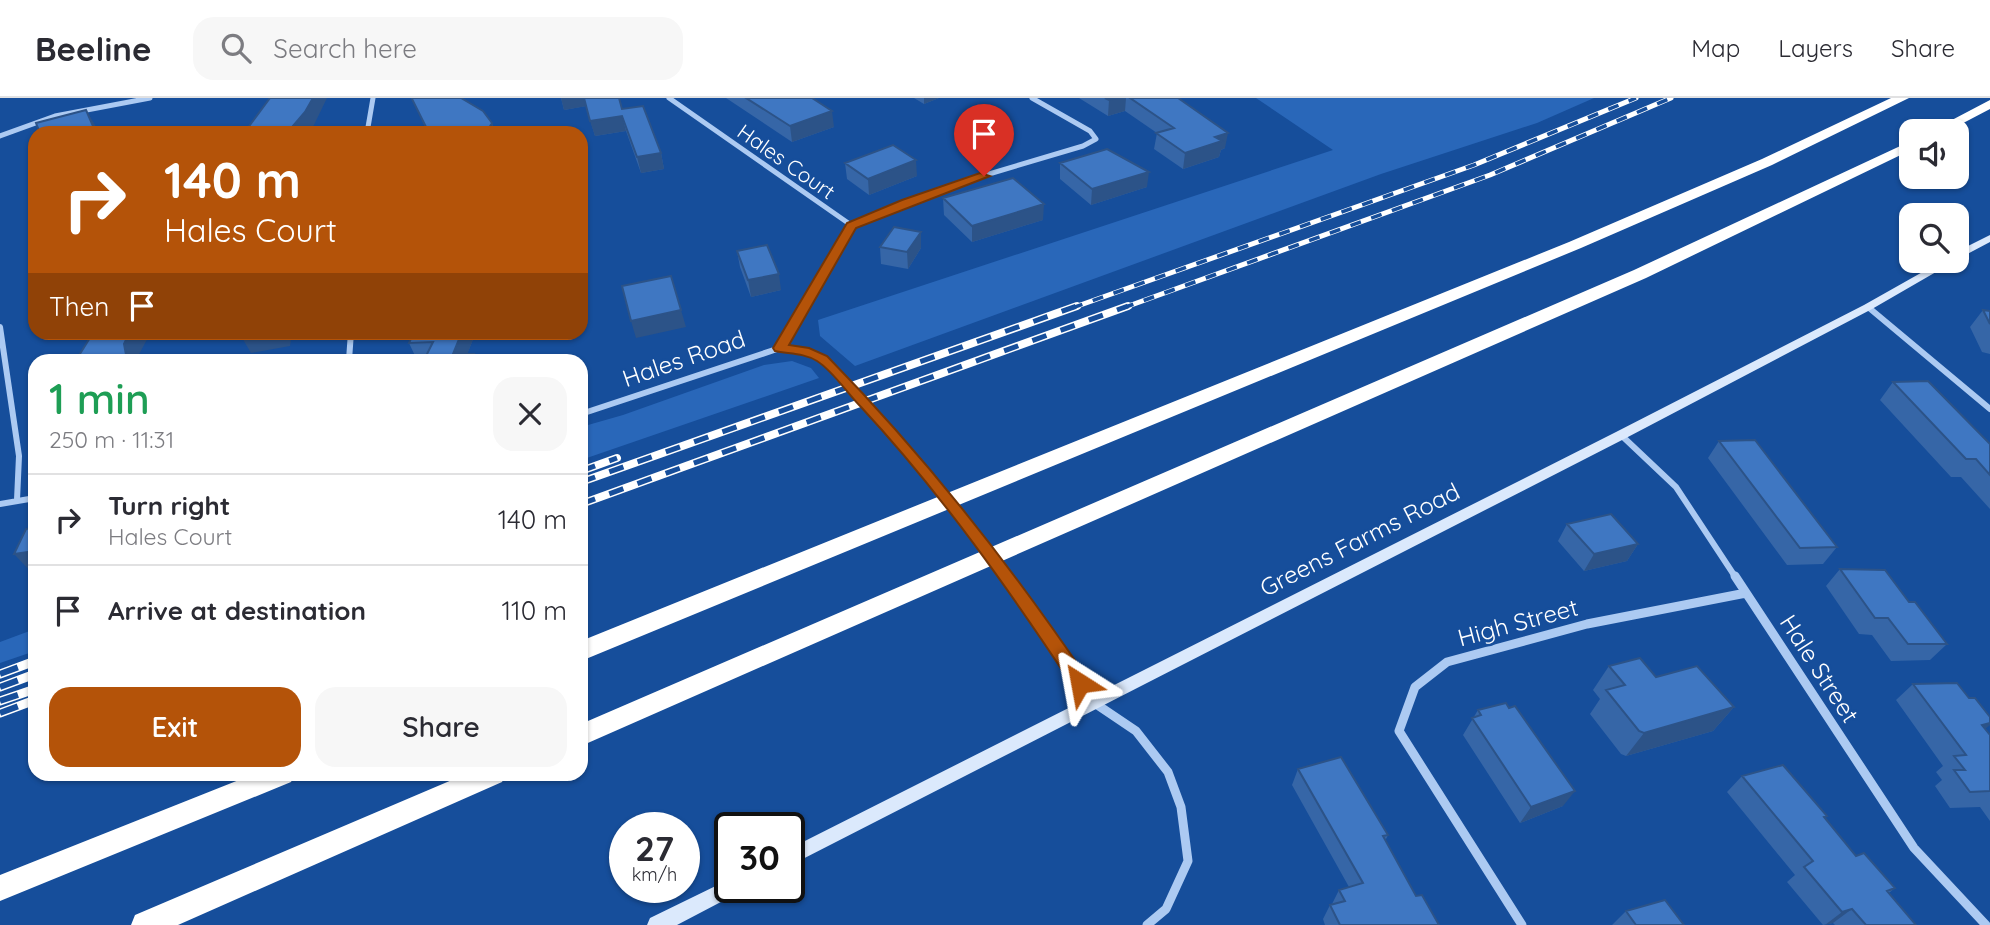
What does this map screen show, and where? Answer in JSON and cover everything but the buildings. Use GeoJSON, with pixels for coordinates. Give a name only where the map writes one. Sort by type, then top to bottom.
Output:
{"type":"FeatureCollection","features":[{"type":"Feature","properties":{"kind":"highway"},"geometry":{"type":"LineString","coordinates":[[588,649],[1575,245],[1767,162],[1902,98]]}},
{"type":"Feature","properties":{"kind":"highway"},"geometry":{"type":"LineString","coordinates":[[1961,119],[1990,104]]}},
{"type":"Feature","properties":{"kind":"highway"},"geometry":{"type":"LineString","coordinates":[[588,732],[1629,279],[1899,151]]}},
{"type":"Feature","properties":{"kind":"highway"},"geometry":{"type":"LineString","coordinates":[[0,888],[265,781]]}},
{"type":"Feature","properties":{"kind":"highway"},"geometry":{"type":"LineString","coordinates":[[145,925],[477,781]]}},
{"type":"Feature","properties":{"kind":"main road"},"geometry":{"type":"LineString","coordinates":[[1969,250],[1990,238]]}},
{"type":"Feature","properties":{"kind":"main road","name":"Greens Farms Road"},"geometry":{"type":"LineString","coordinates":[[805,850],[1621,435],[1929,273]]}},
{"type":"Feature","properties":{"kind":"main road"},"geometry":{"type":"LineString","coordinates":[[657,925],[714,896]]}},
{"type":"Feature","properties":{"kind":"street"},"geometry":{"type":"LineString","coordinates":[[0,136],[54,115],[150,98]]}},
{"type":"Feature","properties":{"kind":"street"},"geometry":{"type":"LineString","coordinates":[[368,126],[373,98]]}},
{"type":"Feature","properties":{"kind":"street","name":"Hales Court"},"geometry":{"type":"LineString","coordinates":[[669,98],[851,225]]}},
{"type":"Feature","properties":{"kind":"street","name":"Hales Court"},"geometry":{"type":"LineString","coordinates":[[780,348],[851,225],[952,186],[1083,146],[1096,139],[1090,131],[1032,98]]}},
{"type":"Feature","properties":{"kind":"street"},"geometry":{"type":"LineString","coordinates":[[1868,307],[1990,409]]}},
{"type":"Feature","properties":{"kind":"street"},"geometry":{"type":"LineString","coordinates":[[0,327],[19,456],[17,500]]}},
{"type":"Feature","properties":{"kind":"street","name":"Hales Road"},"geometry":{"type":"LineString","coordinates":[[588,412],[780,348],[814,354],[829,364],[916,461],[1029,606],[1093,702]]}},
{"type":"Feature","properties":{"kind":"street","name":"Hale Street"},"geometry":{"type":"LineString","coordinates":[[1621,435],[1676,487],[1914,848],[1986,925]]}},
{"type":"Feature","properties":{"kind":"street"},"geometry":{"type":"LineString","coordinates":[[0,504],[28,499]]}},
{"type":"Feature","properties":{"kind":"street","name":"High Street"},"geometry":{"type":"LineString","coordinates":[[1522,925],[1399,732],[1415,687],[1447,662],[1587,624],[1746,593]]}},
{"type":"Feature","properties":{"kind":"street"},"geometry":{"type":"LineString","coordinates":[[1093,702],[1136,731],[1168,772],[1181,807],[1188,861],[1166,909],[1147,925]]}},
{"type":"Feature","properties":{"kind":"shaded area"},"geometry":{"type":"Polygon","coordinates":[[[1256,98],[1594,98],[1537,123],[1381,174],[855,366],[820,336],[818,320],[1333,150],[1256,98]]]}},
{"type":"Feature","properties":{"kind":"shaded area"},"geometry":{"type":"Polygon","coordinates":[[[792,361],[811,368],[819,378],[588,458],[588,425],[764,365],[792,361]]]}},
{"type":"Feature","properties":{"kind":"shaded area"},"geometry":{"type":"Polygon","coordinates":[[[28,632],[28,653],[0,663],[0,642],[28,632]]]}},
{"type":"Feature","properties":{"kind":"railway"},"geometry":{"type":"LineString","coordinates":[[1072,308],[1474,165],[1636,98]]}},
{"type":"Feature","properties":{"kind":"railway"},"geometry":{"type":"LineString","coordinates":[[1123,308],[1490,175],[1671,98]]}},
{"type":"Feature","properties":{"kind":"railway"},"geometry":{"type":"LineString","coordinates":[[588,480],[1077,306]]}},
{"type":"Feature","properties":{"kind":"railway"},"geometry":{"type":"LineString","coordinates":[[588,501],[1128,306]]}},
{"type":"Feature","properties":{"kind":"railway"},"geometry":{"type":"LineString","coordinates":[[588,468],[617,458]]}},
{"type":"Feature","properties":{"kind":"railway"},"geometry":{"type":"LineString","coordinates":[[0,674],[28,664]]}},
{"type":"Feature","properties":{"kind":"railway"},"geometry":{"type":"LineString","coordinates":[[0,687],[28,677]]}},
{"type":"Feature","properties":{"kind":"railway"},"geometry":{"type":"LineString","coordinates":[[0,701],[28,691]]}},
{"type":"Feature","properties":{"kind":"railway"},"geometry":{"type":"LineString","coordinates":[[0,713],[28,703]]}},
{"type":"Feature","properties":{"kind":"route"},"geometry":{"type":"LineString","coordinates":[[984,176],[906,202],[851,225],[780,348],[804,351],[822,359],[876,415],[916,461],[1029,606],[1080,683]]}}]}
